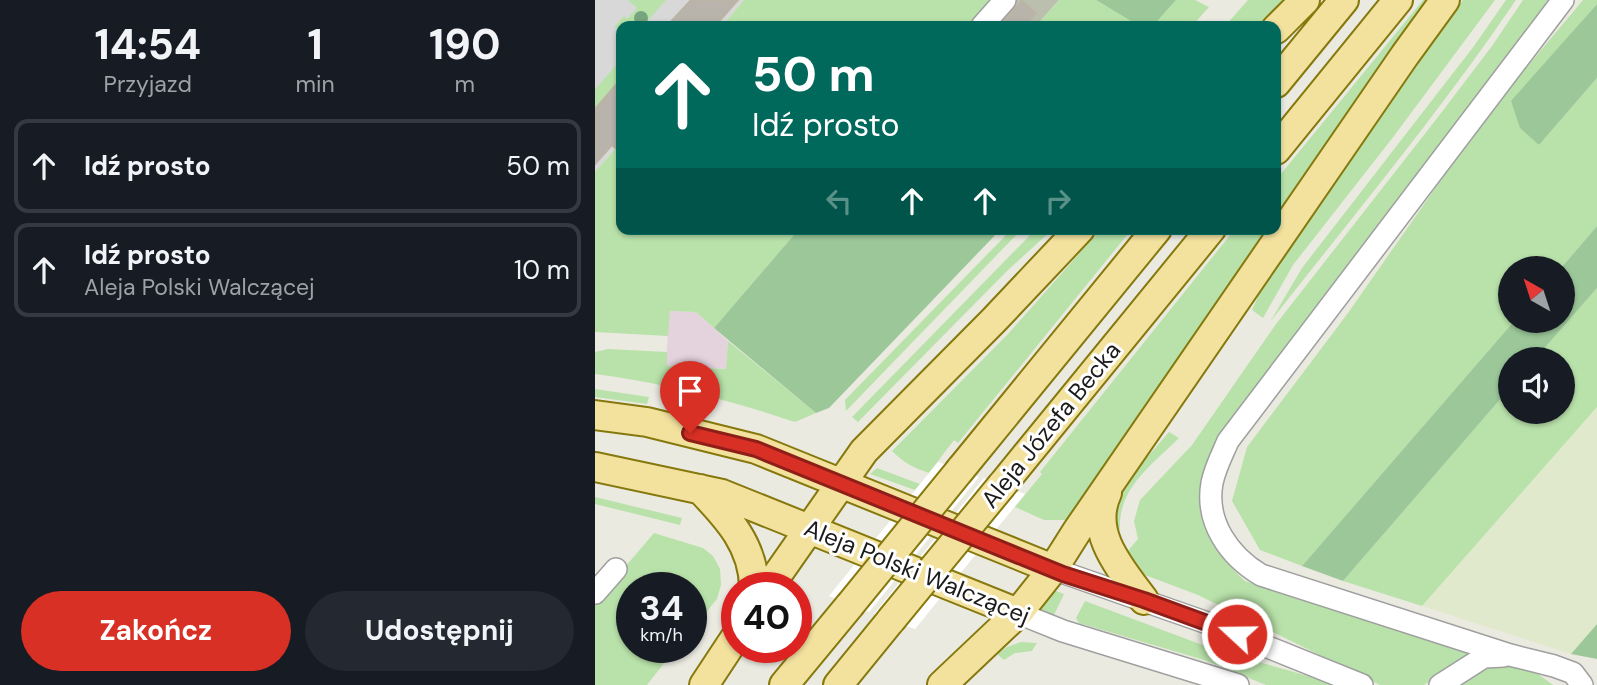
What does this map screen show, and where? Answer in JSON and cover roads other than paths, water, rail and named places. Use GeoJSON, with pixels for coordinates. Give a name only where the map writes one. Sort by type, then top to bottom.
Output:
{"type":"FeatureCollection","features":[{"type":"Feature","properties":{"kind":"main road"},"geometry":{"type":"LineString","coordinates":[[1281,24],[1305,0]]}},
{"type":"Feature","properties":{"kind":"main road"},"geometry":{"type":"LineString","coordinates":[[1281,77],[1344,0]]}},
{"type":"Feature","properties":{"kind":"main road"},"geometry":{"type":"LineString","coordinates":[[1281,144],[1398,0]]}},
{"type":"Feature","properties":{"kind":"main road"},"geometry":{"type":"LineString","coordinates":[[1281,235],[1445,0]]}},
{"type":"Feature","properties":{"kind":"main road"},"geometry":{"type":"LineString","coordinates":[[779,572],[864,451],[1074,235]]}},
{"type":"Feature","properties":{"kind":"main road","name":"Aleja Józefa Becka"},"geometry":{"type":"LineString","coordinates":[[784,685],[1152,235]]}},
{"type":"Feature","properties":{"kind":"main road","name":"Aleja Józefa Becka"},"geometry":{"type":"LineString","coordinates":[[838,685],[1206,235]]}},
{"type":"Feature","properties":{"kind":"main road"},"geometry":{"type":"LineString","coordinates":[[941,685],[1019,612],[1053,569],[1281,235]]}},
{"type":"Feature","properties":{"kind":"main road"},"geometry":{"type":"LineString","coordinates":[[595,415],[647,422],[756,449],[1053,569]]}},
{"type":"Feature","properties":{"kind":"main road","name":"Aleja Polski Walczącej"},"geometry":{"type":"LineString","coordinates":[[595,467],[722,494],[1019,612]]}},
{"type":"Feature","properties":{"kind":"main road"},"geometry":{"type":"LineString","coordinates":[[1119,470],[1104,501],[1100,522],[1111,552],[1144,600]]}},
{"type":"Feature","properties":{"kind":"main road"},"geometry":{"type":"LineString","coordinates":[[700,489],[722,512],[746,547],[753,572]]}},
{"type":"Feature","properties":{"kind":"main road"},"geometry":{"type":"LineString","coordinates":[[704,685],[721,659]]}},
{"type":"Feature","properties":{"kind":"street"},"geometry":{"type":"LineString","coordinates":[[986,21],[1005,0]]}},
{"type":"Feature","properties":{"kind":"street"},"geometry":{"type":"LineString","coordinates":[[1563,0],[1228,441],[1212,484],[1213,518],[1221,537],[1238,558],[1261,575],[1510,655],[1554,666],[1573,673],[1582,685]]}},
{"type":"Feature","properties":{"kind":"street"},"geometry":{"type":"LineString","coordinates":[[595,593],[616,569]]}},
{"type":"Feature","properties":{"kind":"street"},"geometry":{"type":"LineString","coordinates":[[1053,569],[1216,626],[1363,685]]}},
{"type":"Feature","properties":{"kind":"street","name":"Aleja Polski Walczącej"},"geometry":{"type":"LineString","coordinates":[[1019,612],[1063,631],[1238,685]]}},
{"type":"Feature","properties":{"kind":"street"},"geometry":{"type":"LineString","coordinates":[[1440,685],[1484,657],[1510,655]]}}]}
